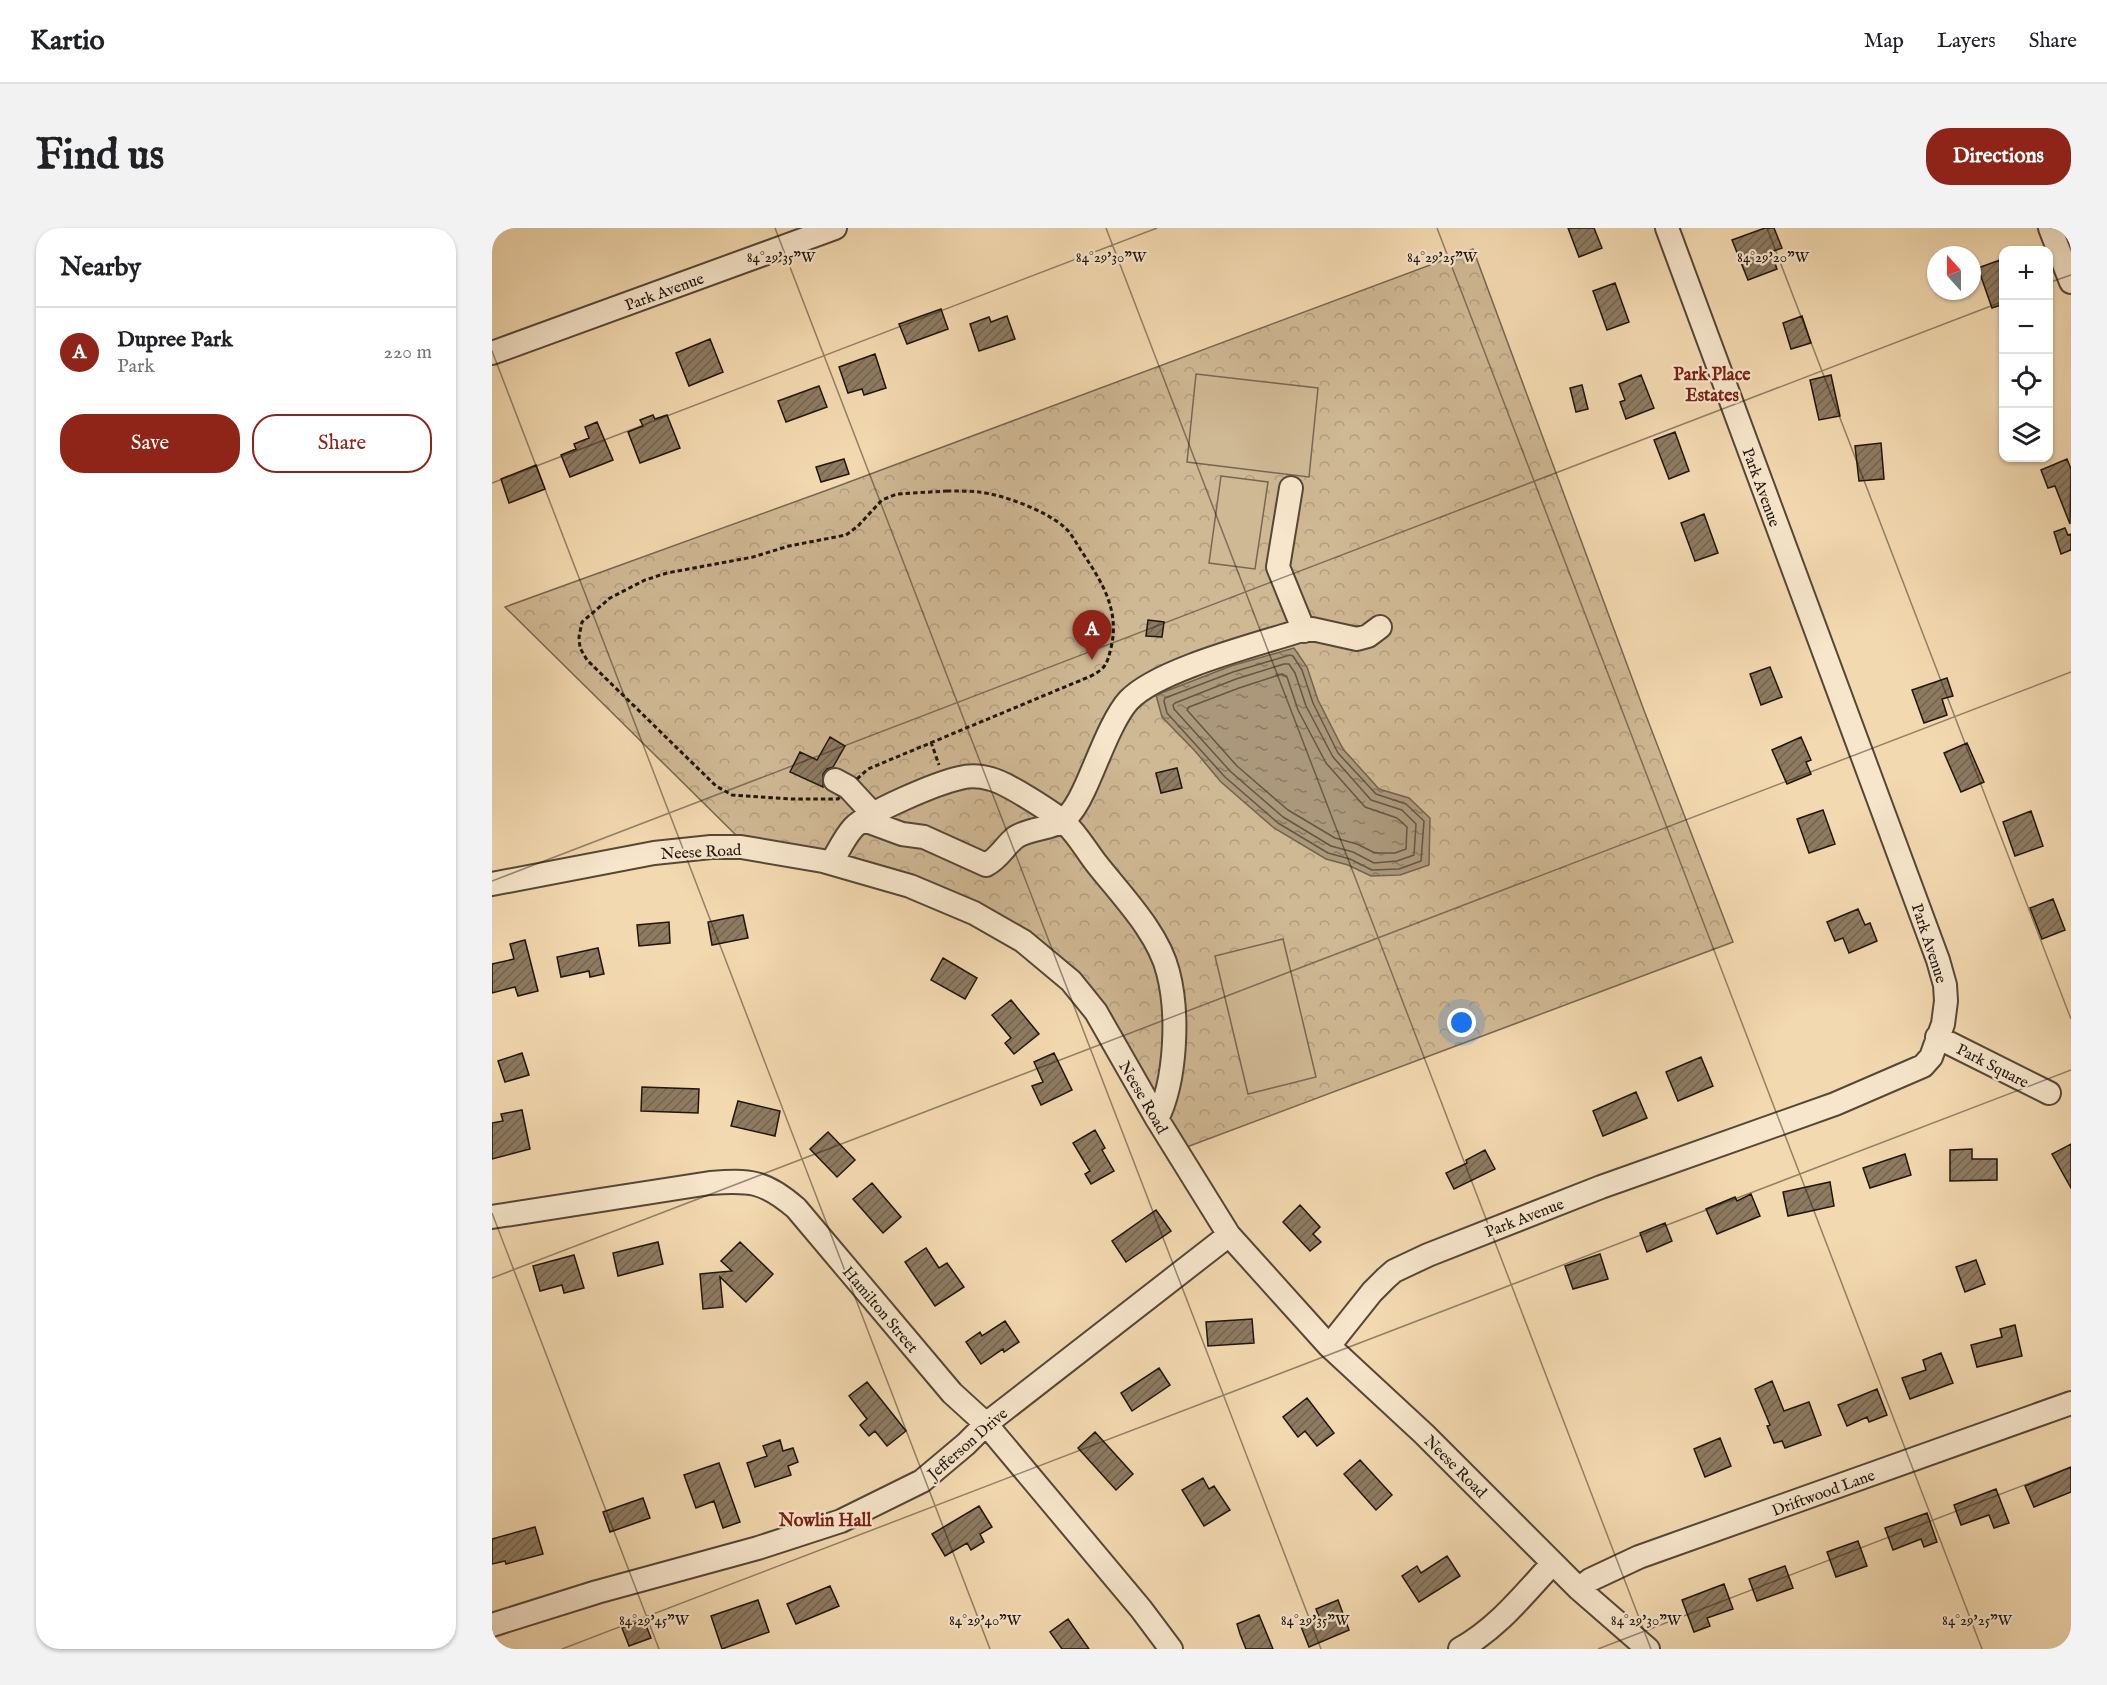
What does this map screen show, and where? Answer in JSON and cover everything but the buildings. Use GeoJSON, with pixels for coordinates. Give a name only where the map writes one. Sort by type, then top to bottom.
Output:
{"type":"FeatureCollection","features":[{"type":"Feature","properties":{"kind":"street","name":"Park Avenue"},"geometry":{"type":"LineString","coordinates":[[492,353],[835,228]]}},
{"type":"Feature","properties":{"kind":"street","name":"Park Avenue"},"geometry":{"type":"LineString","coordinates":[[1329,1346],[1372,1292],[1394,1271],[1428,1255],[1590,1191],[1835,1104],[1912,1071],[1923,1066],[1931,1057],[1944,1024],[1945,985],[1938,960],[1666,228]]}},
{"type":"Feature","properties":{"kind":"street"},"geometry":{"type":"LineString","coordinates":[[2050,228],[2071,282]]}},
{"type":"Feature","properties":{"kind":"street"},"geometry":{"type":"LineString","coordinates":[[1291,488],[1278,567],[1304,631]]}},
{"type":"Feature","properties":{"kind":"street"},"geometry":{"type":"LineString","coordinates":[[842,784],[868,817],[902,834],[924,837],[986,865],[995,860],[1016,837],[1063,822],[1076,806],[1115,720],[1129,700],[1149,685],[1173,673],[1304,631],[1312,629],[1357,639],[1368,636],[1380,627]]}},
{"type":"Feature","properties":{"kind":"street"},"geometry":{"type":"LineString","coordinates":[[831,863],[853,828],[868,817],[938,784],[961,777],[979,776],[994,779],[1044,808],[1063,822],[1155,940],[1168,971],[1175,1006],[1175,1030],[1166,1102],[1157,1119]]}},
{"type":"Feature","properties":{"kind":"street","name":"Neese Road"},"geometry":{"type":"LineString","coordinates":[[492,884],[629,857],[711,847],[741,847],[791,854],[831,863],[910,886],[974,913],[1023,941],[1071,981],[1096,1012],[1157,1119],[1228,1235],[1329,1346],[1424,1434],[1579,1589],[1648,1649]]}},
{"type":"Feature","properties":{"kind":"street","name":"Park Square"},"geometry":{"type":"LineString","coordinates":[[1937,1037],[2049,1093]]}},
{"type":"Feature","properties":{"kind":"street","name":"Hamilton Street"},"geometry":{"type":"LineString","coordinates":[[492,1217],[710,1183],[742,1181],[767,1187],[780,1194],[796,1208],[952,1393],[986,1424],[1172,1649]]}},
{"type":"Feature","properties":{"kind":"street","name":"Jefferson Drive"},"geometry":{"type":"LineString","coordinates":[[492,1625],[597,1592],[758,1548],[841,1521],[922,1481],[986,1424],[1228,1235]]}},
{"type":"Feature","properties":{"kind":"street","name":"Driftwood Lane"},"geometry":{"type":"LineString","coordinates":[[1579,1589],[1590,1580],[1639,1557],[2071,1403]]}},
{"type":"Feature","properties":{"kind":"street"},"geometry":{"type":"LineString","coordinates":[[1460,1649],[1483,1635],[1503,1618],[1553,1563]]}},
{"type":"Feature","properties":{"kind":"path"},"geometry":{"type":"LineString","coordinates":[[980,492],[1042,512],[1065,527],[1107,592],[1113,611],[1114,637],[1108,661],[1102,670],[868,769],[842,784],[838,799],[732,795],[716,786],[587,660],[580,648],[579,637],[582,622],[610,598],[645,580],[667,573],[743,559],[789,546],[846,535],[858,526],[882,500],[897,494],[980,492]]}},
{"type":"Feature","properties":{"kind":"path"},"geometry":{"type":"LineString","coordinates":[[931,742],[936,762],[951,780]]}},
{"type":"Feature","properties":{"kind":"green space"},"geometry":{"type":"Polygon","coordinates":[[[1473,249],[1645,713],[1733,942],[1184,1148],[1076,973],[1039,940],[1004,918],[921,879],[828,851],[736,835],[505,607],[833,488],[1473,249]]]}},
{"type":"Feature","properties":{"kind":"green space"},"geometry":{"type":"Polygon","coordinates":[[[1196,374],[1318,388],[1309,477],[1187,462],[1196,374]]]}},
{"type":"Feature","properties":{"kind":"green space"},"geometry":{"type":"Polygon","coordinates":[[[1221,476],[1268,482],[1255,569],[1209,563],[1221,476]]]}},
{"type":"Feature","properties":{"kind":"green space"},"geometry":{"type":"Polygon","coordinates":[[[1283,939],[1316,1077],[1248,1094],[1215,956],[1283,939]]]}},
{"type":"Feature","properties":{"kind":"water"},"geometry":{"type":"Polygon","coordinates":[[[1294,648],[1307,667],[1318,700],[1343,749],[1379,789],[1409,798],[1430,818],[1429,865],[1400,875],[1371,876],[1348,865],[1326,859],[1274,828],[1221,782],[1162,717],[1156,695],[1231,666],[1294,648]]]}},
{"type":"Feature","properties":{"kind":"place","name":"Dupree Park"},"geometry":{"type":"Point","coordinates":[1092,660]}},
{"type":"Feature","properties":{"kind":"district","name":"Park Place Estates"},"geometry":{"type":"Point","coordinates":[1712,384]}},
{"type":"Feature","properties":{"kind":"district","name":"Nowlin Hall"},"geometry":{"type":"Point","coordinates":[825,1520]}}]}
